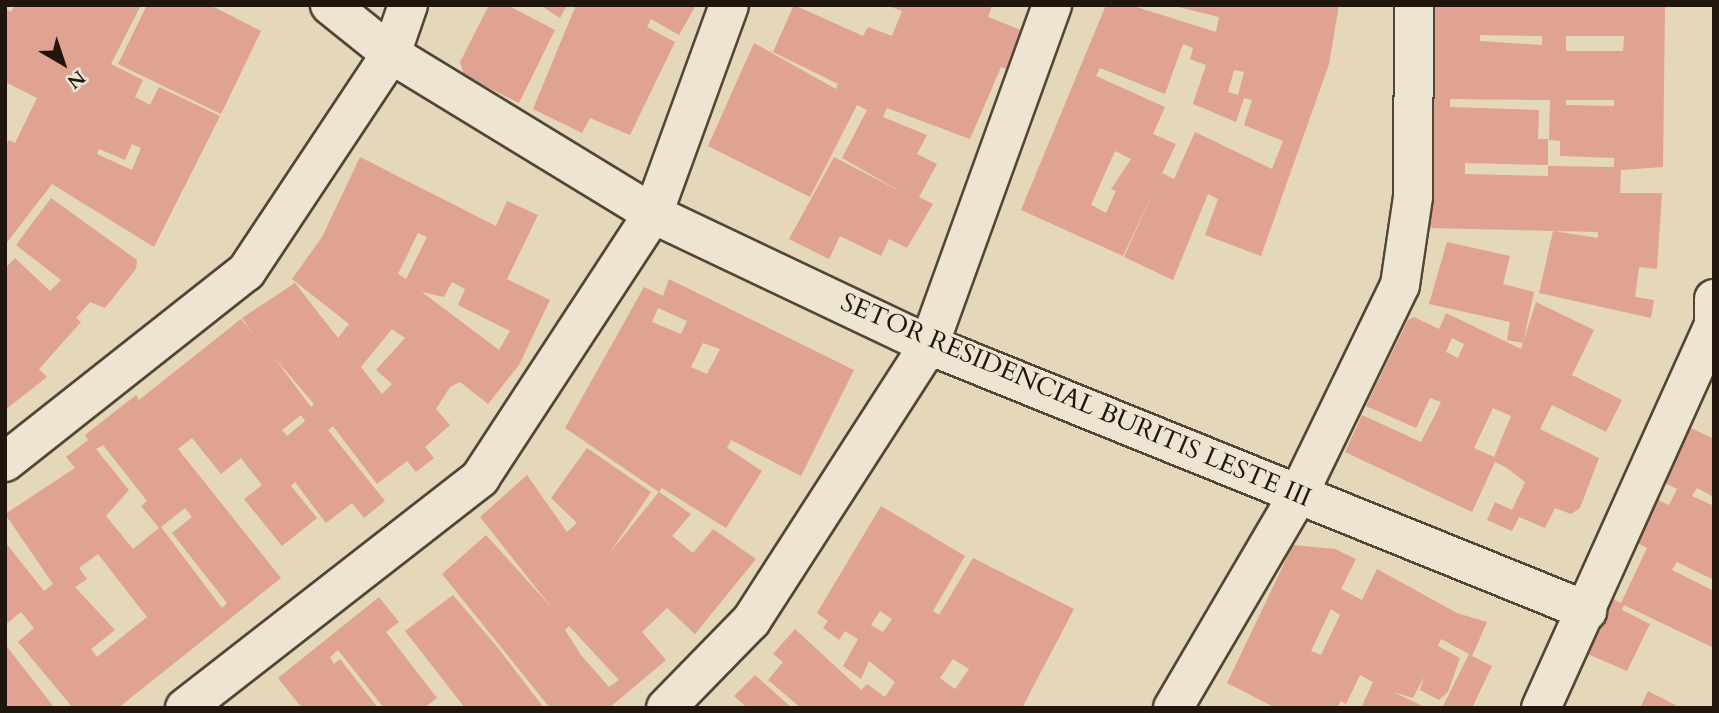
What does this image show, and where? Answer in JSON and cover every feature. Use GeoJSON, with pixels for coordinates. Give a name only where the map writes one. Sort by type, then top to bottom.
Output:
{"type":"FeatureCollection","features":[{"type":"Feature","properties":{"kind":"street","name":"SETOR RESIDENCIAL BURITIS LESTE III"},"geometry":{"type":"LineString","coordinates":[[330,5],[390,54],[653,214],[929,345],[1587,611]]}},
{"type":"Feature","properties":{"kind":"street"},"geometry":{"type":"LineString","coordinates":[[5,462],[246,272],[390,54],[408,5]]}},
{"type":"Feature","properties":{"kind":"street"},"geometry":{"type":"LineString","coordinates":[[185,708],[480,478],[653,214],[729,5]]}},
{"type":"Feature","properties":{"kind":"street"},"geometry":{"type":"LineString","coordinates":[[666,708],[751,621],[929,345],[1052,5]]}},
{"type":"Feature","properties":{"kind":"street"},"geometry":{"type":"LineString","coordinates":[[1174,708],[1299,493],[1399,285],[1413,197],[1414,5]]}},
{"type":"Feature","properties":{"kind":"street"},"geometry":{"type":"LineString","coordinates":[[1541,708],[1714,325],[1714,299]]}},
{"type":"Feature","properties":{"kind":"building"},"geometry":{"type":"Polygon","coordinates":[[[15,5],[141,5],[111,64],[143,80],[135,97],[150,105],[159,87],[220,116],[154,247],[52,184],[5,245],[5,147],[9,140],[15,143],[37,98],[5,82],[5,9],[11,12],[15,5]],[[132,144],[125,160],[99,149],[97,154],[132,170],[141,148],[132,144]]]}},
{"type":"Feature","properties":{"kind":"building"},"geometry":{"type":"Polygon","coordinates":[[[147,5],[210,5],[261,31],[221,114],[118,64],[147,5]]]}},
{"type":"Feature","properties":{"kind":"building"},"geometry":{"type":"Polygon","coordinates":[[[489,5],[507,5],[555,30],[519,103],[464,75],[460,62],[489,5]]]}},
{"type":"Feature","properties":{"kind":"building"},"geometry":{"type":"Polygon","coordinates":[[[540,5],[567,5],[560,18],[540,5]]]}},
{"type":"Feature","properties":{"kind":"building"},"geometry":{"type":"Polygon","coordinates":[[[576,5],[696,5],[679,35],[651,19],[647,27],[675,42],[630,135],[590,118],[582,133],[533,109],[576,5]]]}},
{"type":"Feature","properties":{"kind":"building"},"geometry":{"type":"Polygon","coordinates":[[[794,5],[863,36],[868,27],[892,36],[902,11],[886,5],[992,5],[988,17],[1026,32],[1009,70],[1001,67],[970,139],[887,108],[883,117],[927,135],[917,154],[937,164],[919,197],[933,204],[907,248],[889,239],[881,256],[840,236],[829,259],[789,239],[834,157],[903,193],[842,158],[867,110],[857,105],[810,197],[708,146],[754,43],[836,89],[838,84],[773,52],[794,5]]]}},
{"type":"Feature","properties":{"kind":"building"},"geometry":{"type":"Polygon","coordinates":[[[1106,5],[1130,5],[1216,32],[1219,17],[1170,5],[1339,5],[1329,64],[1261,256],[1205,235],[1218,199],[1208,194],[1173,280],[1124,257],[1156,186],[1123,256],[1021,210],[1106,5]],[[1183,44],[1165,94],[1100,68],[1096,76],[1165,107],[1153,134],[1176,144],[1162,173],[1174,179],[1195,132],[1272,169],[1283,141],[1244,125],[1252,100],[1244,98],[1236,122],[1193,104],[1206,65],[1190,59],[1193,48],[1183,44]],[[1234,70],[1228,92],[1238,95],[1244,72],[1234,70]],[[1115,151],[1091,205],[1106,213],[1116,191],[1111,189],[1131,159],[1115,151]]]}},
{"type":"Feature","properties":{"kind":"building"},"geometry":{"type":"Polygon","coordinates":[[[1434,5],[1665,5],[1663,167],[1621,170],[1620,193],[1662,193],[1657,269],[1639,267],[1635,297],[1654,300],[1651,318],[1539,293],[1553,231],[1428,228],[1434,5]],[[1480,35],[1480,41],[1542,45],[1542,36],[1480,35]],[[1566,36],[1566,51],[1623,51],[1624,36],[1566,36]],[[1450,99],[1450,107],[1539,110],[1538,139],[1548,139],[1548,165],[1465,163],[1465,174],[1548,176],[1548,166],[1614,167],[1614,158],[1560,156],[1560,141],[1549,140],[1550,100],[1450,99]],[[1566,100],[1566,105],[1614,106],[1614,100],[1566,100]],[[1554,231],[1598,238],[1598,232],[1554,231]]]}},
{"type":"Feature","properties":{"kind":"building"},"geometry":{"type":"Polygon","coordinates":[[[360,157],[496,226],[507,201],[538,215],[507,279],[550,300],[519,365],[488,404],[460,382],[450,387],[436,409],[450,425],[425,447],[434,458],[416,472],[407,461],[377,484],[333,426],[328,430],[385,501],[364,518],[352,503],[326,523],[295,482],[291,486],[317,518],[282,546],[244,499],[262,485],[241,458],[221,474],[192,438],[178,449],[281,578],[118,708],[73,708],[18,642],[34,628],[21,612],[5,625],[5,542],[44,591],[53,584],[5,514],[75,468],[66,457],[88,440],[85,435],[136,395],[139,400],[241,319],[254,335],[242,318],[295,283],[338,338],[349,324],[292,279],[322,237],[360,157]],[[418,233],[398,274],[406,279],[427,237],[418,233]],[[452,282],[444,297],[422,292],[499,350],[510,331],[458,305],[465,289],[452,282]],[[392,329],[361,367],[382,394],[392,384],[376,370],[405,338],[392,329]],[[273,356],[311,407],[314,404],[273,356]],[[301,415],[282,430],[287,436],[305,421],[301,415]],[[103,445],[96,449],[129,490],[106,516],[133,549],[159,528],[141,506],[147,501],[103,445]],[[185,508],[161,527],[222,608],[227,603],[172,533],[192,517],[185,508]],[[98,554],[79,568],[87,579],[75,587],[115,630],[91,649],[97,657],[147,617],[98,554]]]}},
{"type":"Feature","properties":{"kind":"building"},"geometry":{"type":"Polygon","coordinates":[[[51,198],[137,260],[136,269],[105,308],[90,302],[76,318],[81,322],[39,369],[47,377],[5,410],[5,268],[15,258],[50,291],[61,280],[16,245],[51,198]]]}},
{"type":"Feature","properties":{"kind":"building"},"geometry":{"type":"Polygon","coordinates":[[[1447,242],[1510,256],[1503,284],[1534,292],[1523,343],[1507,340],[1510,322],[1429,304],[1447,242]]]}},
{"type":"Feature","properties":{"kind":"building"},"geometry":{"type":"Polygon","coordinates":[[[669,279],[854,370],[801,476],[731,440],[727,448],[762,471],[726,528],[662,488],[667,480],[659,492],[565,428],[644,287],[663,296],[669,279]],[[658,308],[652,322],[681,334],[687,321],[658,308]],[[703,343],[691,367],[707,374],[720,349],[703,343]]]}},
{"type":"Feature","properties":{"kind":"building"},"geometry":{"type":"Polygon","coordinates":[[[1536,302],[1594,330],[1572,375],[1622,400],[1606,432],[1552,405],[1540,429],[1599,458],[1580,508],[1571,514],[1555,508],[1545,528],[1519,517],[1512,531],[1487,520],[1495,502],[1512,510],[1525,482],[1495,462],[1472,512],[1345,452],[1362,415],[1421,442],[1436,413],[1441,402],[1430,398],[1416,428],[1366,406],[1408,320],[1414,317],[1439,329],[1446,313],[1521,349],[1536,302]],[[1452,338],[1446,352],[1458,358],[1464,344],[1452,338]],[[1493,408],[1474,448],[1494,457],[1511,416],[1493,408]]]}},
{"type":"Feature","properties":{"kind":"building"},"geometry":{"type":"Polygon","coordinates":[[[1691,428],[1714,439],[1714,497],[1697,488],[1692,496],[1714,506],[1714,580],[1677,562],[1672,570],[1714,591],[1714,648],[1624,605],[1622,610],[1650,624],[1627,671],[1583,652],[1609,597],[1621,603],[1647,548],[1634,541],[1656,499],[1669,505],[1677,489],[1665,483],[1691,428]]]}},
{"type":"Feature","properties":{"kind":"building"},"geometry":{"type":"Polygon","coordinates":[[[587,448],[651,492],[609,554],[659,492],[691,514],[672,536],[693,553],[713,529],[756,559],[695,634],[667,608],[642,632],[666,660],[609,708],[550,708],[442,574],[486,535],[552,608],[480,517],[527,475],[567,532],[577,523],[551,498],[587,448]],[[569,626],[565,630],[581,655],[609,687],[619,680],[569,626]]]}},
{"type":"Feature","properties":{"kind":"building"},"geometry":{"type":"Polygon","coordinates":[[[881,506],[965,556],[933,611],[939,615],[973,558],[1074,609],[1022,708],[801,708],[768,680],[783,662],[773,654],[795,629],[861,690],[867,684],[885,697],[895,682],[869,661],[861,679],[843,666],[858,639],[845,631],[839,640],[823,628],[828,621],[817,613],[881,506]],[[880,611],[871,625],[883,632],[892,619],[880,611]],[[953,659],[940,678],[955,689],[969,669],[953,659]]]}},
{"type":"Feature","properties":{"kind":"building"},"geometry":{"type":"Polygon","coordinates":[[[1293,545],[1335,549],[1356,559],[1341,589],[1362,600],[1377,569],[1457,613],[1487,622],[1472,656],[1492,666],[1472,708],[1442,708],[1469,654],[1441,639],[1438,646],[1460,658],[1448,692],[1439,700],[1420,690],[1424,677],[1413,698],[1393,692],[1427,708],[1361,708],[1373,682],[1360,675],[1346,704],[1341,701],[1337,708],[1276,708],[1227,683],[1293,545]],[[1331,609],[1311,651],[1321,655],[1340,615],[1331,609]]]}},
{"type":"Feature","properties":{"kind":"building"},"geometry":{"type":"Polygon","coordinates":[[[453,595],[544,708],[465,708],[405,631],[453,595]]]}},
{"type":"Feature","properties":{"kind":"building"},"geometry":{"type":"Polygon","coordinates":[[[379,597],[399,622],[386,632],[437,698],[424,708],[384,708],[338,650],[330,657],[334,664],[340,659],[378,708],[302,708],[278,678],[379,597]]]}},
{"type":"Feature","properties":{"kind":"building"},"geometry":{"type":"Polygon","coordinates":[[[5,644],[53,706],[51,708],[5,708],[5,644]]]}},
{"type":"Feature","properties":{"kind":"building"},"geometry":{"type":"Polygon","coordinates":[[[755,675],[792,708],[747,708],[734,696],[755,675]]]}},
{"type":"Feature","properties":{"kind":"building"},"geometry":{"type":"Polygon","coordinates":[[[1648,691],[1681,708],[1640,708],[1648,691]]]}}]}
